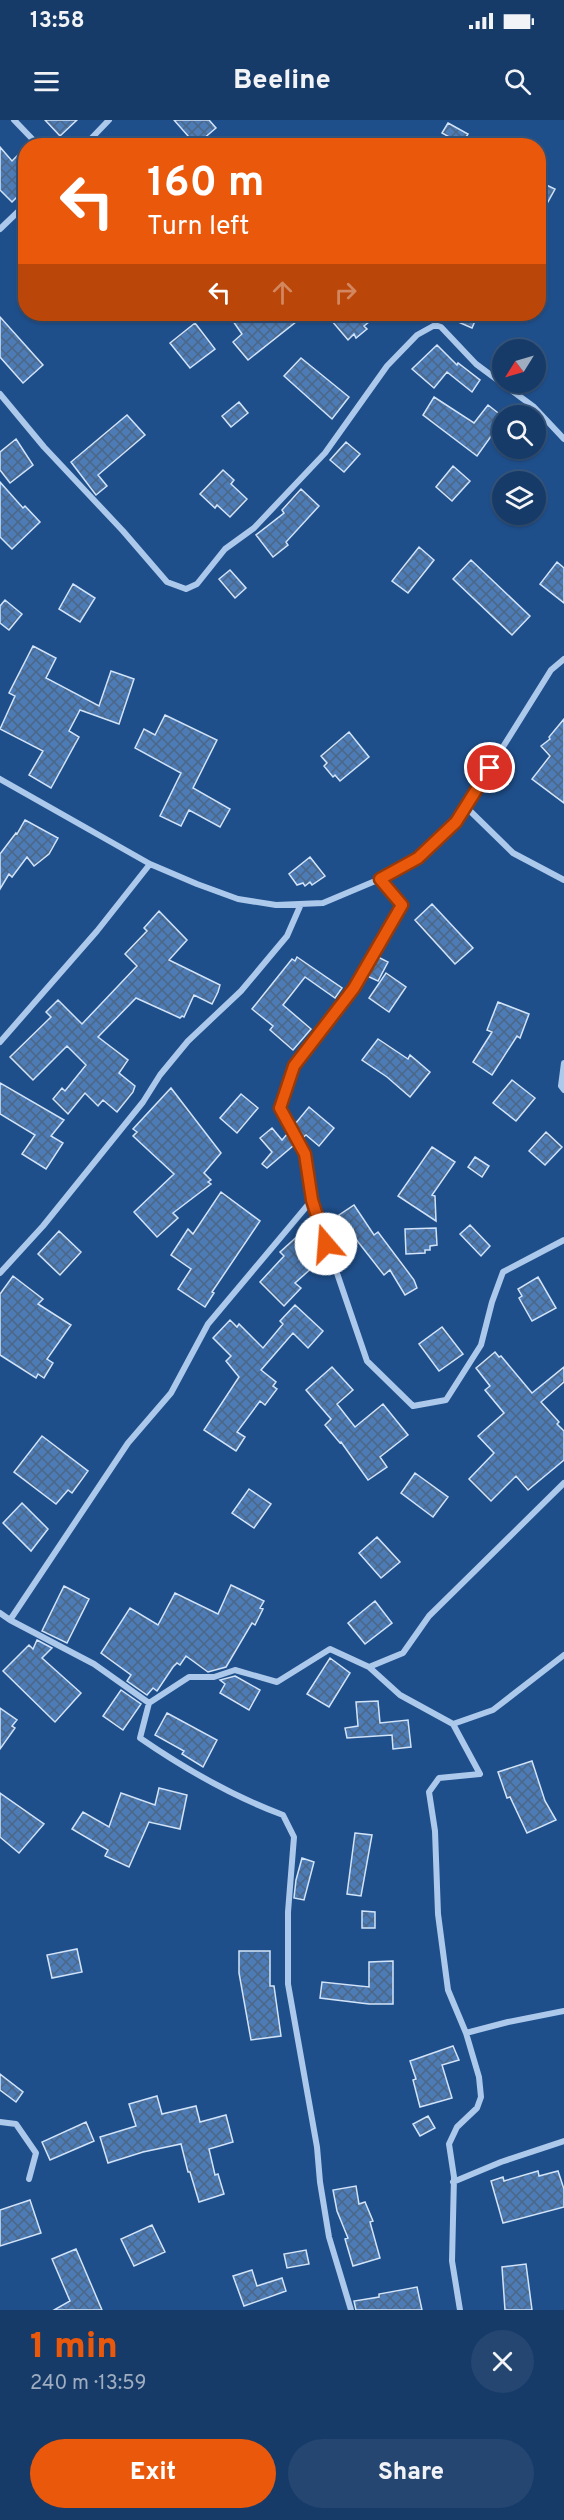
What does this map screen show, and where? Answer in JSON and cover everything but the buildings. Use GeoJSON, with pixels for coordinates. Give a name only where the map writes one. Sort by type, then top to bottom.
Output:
{"type":"FeatureCollection","features":[{"type":"Feature","properties":{"kind":"street"},"geometry":{"type":"LineString","coordinates":[[14,120],[31,138]]}},
{"type":"Feature","properties":{"kind":"street"},"geometry":{"type":"LineString","coordinates":[[92,138],[109,120]]}},
{"type":"Feature","properties":{"kind":"street"},"geometry":{"type":"LineString","coordinates":[[0,229],[18,212]]}},
{"type":"Feature","properties":{"kind":"street"},"geometry":{"type":"LineString","coordinates":[[0,394],[44,447],[123,531],[167,582],[186,590],[197,584],[225,549],[254,528],[325,453],[387,366],[417,335],[435,325],[441,327],[476,364],[534,407],[564,439]]}},
{"type":"Feature","properties":{"kind":"street"},"geometry":{"type":"LineString","coordinates":[[0,779],[150,864],[238,899],[276,905],[323,903],[380,879],[418,858],[456,822],[551,670],[564,659]]}},
{"type":"Feature","properties":{"kind":"street"},"geometry":{"type":"LineString","coordinates":[[466,807],[513,853],[564,880]]}},
{"type":"Feature","properties":{"kind":"street"},"geometry":{"type":"LineString","coordinates":[[0,1042],[97,932],[150,864]]}},
{"type":"Feature","properties":{"kind":"street"},"geometry":{"type":"LineString","coordinates":[[380,879],[402,905],[354,988],[294,1066],[280,1108],[305,1154],[312,1200],[367,1361],[413,1406],[446,1400],[481,1345],[492,1302],[503,1272],[564,1240]]}},
{"type":"Feature","properties":{"kind":"street"},"geometry":{"type":"LineString","coordinates":[[0,1273],[43,1226],[143,1102],[160,1075],[188,1041],[241,992],[287,936],[301,904]]}},
{"type":"Feature","properties":{"kind":"street"},"geometry":{"type":"LineString","coordinates":[[564,1063],[561,1086],[564,1090]]}},
{"type":"Feature","properties":{"kind":"street"},"geometry":{"type":"LineString","coordinates":[[10,1620],[128,1443],[171,1393],[208,1324],[312,1200]]}},
{"type":"Feature","properties":{"kind":"street"},"geometry":{"type":"LineString","coordinates":[[369,1667],[403,1653],[429,1616],[564,1483]]}},
{"type":"Feature","properties":{"kind":"street"},"geometry":{"type":"LineString","coordinates":[[0,1613],[94,1664],[149,1703]]}},
{"type":"Feature","properties":{"kind":"street"},"geometry":{"type":"LineString","coordinates":[[351,2310],[329,2236],[317,2147],[288,1984],[288,1912],[294,1837],[283,1815],[250,1803],[185,1768],[140,1738],[149,1703],[189,1677],[214,1677],[235,1670],[277,1682],[330,1649],[369,1667],[400,1695],[453,1724],[480,1774],[440,1778],[429,1792],[435,1831],[438,1914],[448,1990],[466,2033],[479,2077],[481,2097],[477,2108],[457,2127],[449,2144],[453,2182],[452,2261],[460,2310]]}},
{"type":"Feature","properties":{"kind":"street"},"geometry":{"type":"LineString","coordinates":[[453,1724],[493,1710],[564,1655]]}},
{"type":"Feature","properties":{"kind":"street"},"geometry":{"type":"LineString","coordinates":[[466,2033],[564,2011]]}},
{"type":"Feature","properties":{"kind":"street"},"geometry":{"type":"LineString","coordinates":[[0,2121],[16,2124],[36,2152],[29,2179]]}},
{"type":"Feature","properties":{"kind":"street"},"geometry":{"type":"LineString","coordinates":[[453,2182],[541,2147],[564,2141]]}},
{"type":"Feature","properties":{"kind":"route"},"geometry":{"type":"LineString","coordinates":[[326,1244],[312,1200],[305,1154],[280,1108],[294,1066],[354,988],[402,905],[380,879],[418,858],[456,822],[490,768]]}}]}
